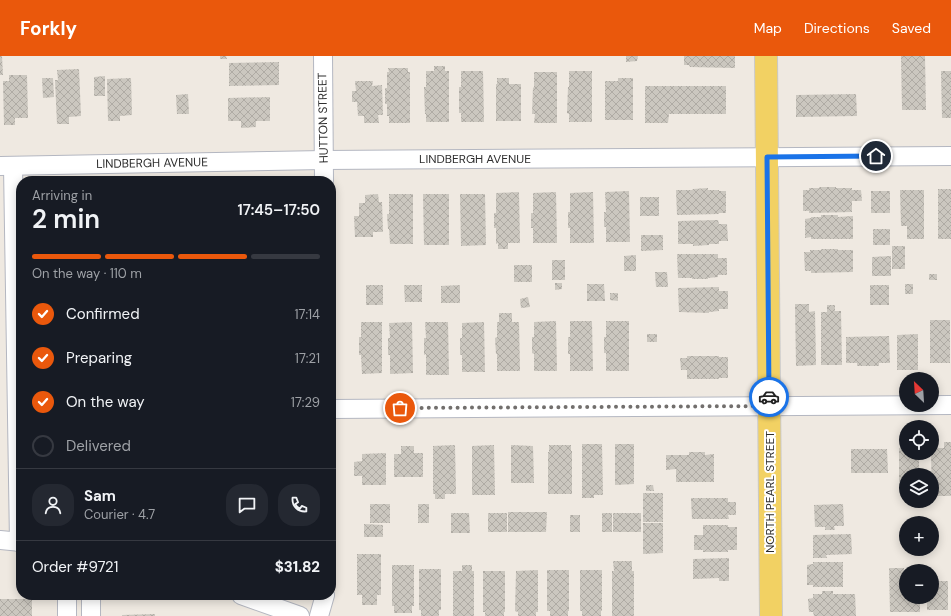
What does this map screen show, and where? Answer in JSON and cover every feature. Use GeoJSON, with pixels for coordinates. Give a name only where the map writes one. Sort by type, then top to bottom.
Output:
{"type":"FeatureCollection","features":[{"type":"Feature","properties":{"kind":"main road","name":"NORTH PEARL STREET"},"geometry":{"type":"LineString","coordinates":[[766,56],[771,616]]}},
{"type":"Feature","properties":{"kind":"street","name":"HUTTON STREET"},"geometry":{"type":"LineString","coordinates":[[323,56],[324,176]]}},
{"type":"Feature","properties":{"kind":"street","name":"LINDBERGH AVENUE"},"geometry":{"type":"LineString","coordinates":[[6,166],[324,160],[951,156]]}},
{"type":"Feature","properties":{"kind":"street"},"geometry":{"type":"LineString","coordinates":[[6,166],[16,435]]}},
{"type":"Feature","properties":{"kind":"street"},"geometry":{"type":"LineString","coordinates":[[336,408],[951,405]]}},
{"type":"Feature","properties":{"kind":"street"},"geometry":{"type":"LineString","coordinates":[[0,540],[16,542]]}},
{"type":"Feature","properties":{"kind":"street"},"geometry":{"type":"LineString","coordinates":[[67,600],[67,616]]}},
{"type":"Feature","properties":{"kind":"street"},"geometry":{"type":"LineString","coordinates":[[91,600],[91,616]]}},
{"type":"Feature","properties":{"kind":"street"},"geometry":{"type":"LineString","coordinates":[[255,600],[300,616]]}},
{"type":"Feature","properties":{"kind":"street"},"geometry":{"type":"LineString","coordinates":[[319,616],[324,600]]}},
{"type":"Feature","properties":{"kind":"building"},"geometry":{"type":"Polygon","coordinates":[[[0,56],[2,56],[3,75],[0,75],[0,56]]]}},
{"type":"Feature","properties":{"kind":"building"},"geometry":{"type":"Polygon","coordinates":[[[220,56],[226,56],[227,59],[220,59],[220,56]]]}},
{"type":"Feature","properties":{"kind":"building"},"geometry":{"type":"Polygon","coordinates":[[[626,56],[638,56],[637,61],[626,62],[626,56]]]}},
{"type":"Feature","properties":{"kind":"building"},"geometry":{"type":"Polygon","coordinates":[[[684,56],[735,56],[735,68],[690,67],[689,65],[684,65],[684,56]]]}},
{"type":"Feature","properties":{"kind":"building"},"geometry":{"type":"Polygon","coordinates":[[[901,56],[925,56],[926,110],[902,110],[901,56]]]}},
{"type":"Feature","properties":{"kind":"building"},"geometry":{"type":"Polygon","coordinates":[[[279,62],[279,85],[229,86],[229,63],[279,62]]]}},
{"type":"Feature","properties":{"kind":"building"},"geometry":{"type":"Polygon","coordinates":[[[434,66],[445,66],[445,71],[449,71],[449,122],[426,122],[424,87],[426,87],[426,71],[434,71],[434,66]]]}},
{"type":"Feature","properties":{"kind":"building"},"geometry":{"type":"Polygon","coordinates":[[[388,68],[408,68],[408,72],[410,72],[410,123],[389,123],[389,116],[387,116],[387,104],[385,104],[387,72],[389,72],[388,68]]]}},
{"type":"Feature","properties":{"kind":"building"},"geometry":{"type":"Polygon","coordinates":[[[79,69],[81,116],[69,117],[69,124],[57,124],[55,80],[58,80],[57,70],[79,69]]]}},
{"type":"Feature","properties":{"kind":"building"},"geometry":{"type":"Polygon","coordinates":[[[461,71],[483,71],[484,122],[461,122],[461,113],[459,113],[459,87],[461,87],[461,71]]]}},
{"type":"Feature","properties":{"kind":"building"},"geometry":{"type":"Polygon","coordinates":[[[569,71],[592,71],[592,122],[569,122],[569,114],[567,113],[569,71]]]}},
{"type":"Feature","properties":{"kind":"building"},"geometry":{"type":"Polygon","coordinates":[[[941,71],[951,71],[951,118],[942,118],[941,71]]]}},
{"type":"Feature","properties":{"kind":"building"},"geometry":{"type":"Polygon","coordinates":[[[534,72],[557,72],[557,123],[534,123],[535,114],[532,114],[534,72]]]}},
{"type":"Feature","properties":{"kind":"building"},"geometry":{"type":"Polygon","coordinates":[[[9,75],[27,75],[28,118],[15,118],[15,125],[4,125],[3,81],[9,81],[9,75]]]}},
{"type":"Feature","properties":{"kind":"building"},"geometry":{"type":"Polygon","coordinates":[[[105,76],[105,96],[94,96],[94,77],[105,76]]]}},
{"type":"Feature","properties":{"kind":"building"},"geometry":{"type":"Polygon","coordinates":[[[42,78],[53,78],[54,97],[43,98],[42,78]]]}},
{"type":"Feature","properties":{"kind":"building"},"geometry":{"type":"Polygon","coordinates":[[[131,78],[132,115],[120,116],[120,121],[108,121],[107,79],[131,78]]]}},
{"type":"Feature","properties":{"kind":"building"},"geometry":{"type":"Polygon","coordinates":[[[497,78],[509,78],[509,84],[521,84],[521,121],[496,121],[497,78]]]}},
{"type":"Feature","properties":{"kind":"building"},"geometry":{"type":"Polygon","coordinates":[[[618,78],[633,78],[633,120],[605,120],[605,81],[618,81],[618,78]]]}},
{"type":"Feature","properties":{"kind":"building"},"geometry":{"type":"Polygon","coordinates":[[[355,81],[373,81],[372,86],[382,85],[383,115],[378,115],[379,123],[364,123],[364,116],[358,116],[357,102],[352,102],[352,91],[356,91],[355,81]]]}},
{"type":"Feature","properties":{"kind":"building"},"geometry":{"type":"Polygon","coordinates":[[[645,86],[726,86],[726,114],[669,114],[668,123],[645,123],[645,86]]]}},
{"type":"Feature","properties":{"kind":"building"},"geometry":{"type":"Polygon","coordinates":[[[188,94],[189,114],[177,114],[176,95],[188,94]]]}},
{"type":"Feature","properties":{"kind":"building"},"geometry":{"type":"Polygon","coordinates":[[[856,94],[857,116],[796,117],[796,95],[856,94]]]}},
{"type":"Feature","properties":{"kind":"building"},"geometry":{"type":"Polygon","coordinates":[[[270,97],[270,121],[256,121],[256,127],[241,128],[241,121],[228,121],[228,98],[270,97]]]}},
{"type":"Feature","properties":{"kind":"building"},"geometry":{"type":"Polygon","coordinates":[[[819,187],[852,188],[852,190],[861,190],[862,201],[852,201],[852,212],[809,213],[809,211],[803,211],[803,190],[809,190],[809,188],[820,188],[819,187]]]}},
{"type":"Feature","properties":{"kind":"building"},"geometry":{"type":"Polygon","coordinates":[[[708,188],[708,190],[726,191],[726,213],[677,215],[676,190],[708,188]]]}},
{"type":"Feature","properties":{"kind":"building"},"geometry":{"type":"Polygon","coordinates":[[[938,189],[951,189],[951,239],[938,239],[938,189]]]}},
{"type":"Feature","properties":{"kind":"building"},"geometry":{"type":"Polygon","coordinates":[[[900,190],[924,190],[924,239],[907,239],[907,226],[901,226],[900,190]]]}},
{"type":"Feature","properties":{"kind":"building"},"geometry":{"type":"Polygon","coordinates":[[[629,191],[630,242],[606,242],[606,227],[604,227],[604,212],[606,212],[605,192],[629,191]]]}},
{"type":"Feature","properties":{"kind":"building"},"geometry":{"type":"Polygon","coordinates":[[[871,191],[890,191],[890,213],[871,213],[871,191]]]}},
{"type":"Feature","properties":{"kind":"building"},"geometry":{"type":"Polygon","coordinates":[[[519,192],[520,243],[508,243],[508,249],[498,249],[498,243],[496,244],[496,228],[494,228],[496,193],[519,192]]]}},
{"type":"Feature","properties":{"kind":"building"},"geometry":{"type":"Polygon","coordinates":[[[556,192],[557,243],[533,243],[531,213],[533,213],[533,193],[556,192]]]}},
{"type":"Feature","properties":{"kind":"building"},"geometry":{"type":"Polygon","coordinates":[[[593,192],[594,243],[570,243],[568,212],[570,212],[570,193],[593,192]]]}},
{"type":"Feature","properties":{"kind":"building"},"geometry":{"type":"Polygon","coordinates":[[[378,194],[379,202],[382,202],[383,232],[373,232],[373,237],[355,237],[354,216],[359,216],[359,203],[365,203],[365,195],[378,194]]]}},
{"type":"Feature","properties":{"kind":"building"},"geometry":{"type":"Polygon","coordinates":[[[389,194],[413,194],[413,244],[390,244],[387,214],[389,214],[389,194]]]}},
{"type":"Feature","properties":{"kind":"building"},"geometry":{"type":"Polygon","coordinates":[[[423,194],[449,194],[449,245],[424,245],[423,194]]]}},
{"type":"Feature","properties":{"kind":"building"},"geometry":{"type":"Polygon","coordinates":[[[460,194],[485,194],[486,245],[461,246],[460,194]]]}},
{"type":"Feature","properties":{"kind":"building"},"geometry":{"type":"Polygon","coordinates":[[[640,197],[659,197],[659,216],[640,216],[640,197]]]}},
{"type":"Feature","properties":{"kind":"building"},"geometry":{"type":"Polygon","coordinates":[[[821,215],[838,215],[838,217],[853,216],[853,239],[805,238],[805,219],[811,217],[821,217],[821,215]]]}},
{"type":"Feature","properties":{"kind":"building"},"geometry":{"type":"Polygon","coordinates":[[[718,220],[719,224],[727,224],[728,241],[719,241],[719,244],[693,246],[693,244],[678,244],[678,221],[718,220]]]}},
{"type":"Feature","properties":{"kind":"building"},"geometry":{"type":"Polygon","coordinates":[[[873,229],[890,229],[890,245],[873,245],[873,229]]]}},
{"type":"Feature","properties":{"kind":"building"},"geometry":{"type":"Polygon","coordinates":[[[641,235],[663,235],[663,250],[641,251],[641,235]]]}},
{"type":"Feature","properties":{"kind":"building"},"geometry":{"type":"Polygon","coordinates":[[[892,246],[905,246],[905,269],[892,269],[892,246]]]}},
{"type":"Feature","properties":{"kind":"building"},"geometry":{"type":"Polygon","coordinates":[[[821,249],[853,250],[853,272],[811,273],[811,271],[805,271],[804,252],[821,249]]]}},
{"type":"Feature","properties":{"kind":"building"},"geometry":{"type":"Polygon","coordinates":[[[677,254],[718,254],[718,258],[727,258],[727,275],[718,275],[718,277],[708,279],[678,278],[677,254]]]}},
{"type":"Feature","properties":{"kind":"building"},"geometry":{"type":"Polygon","coordinates":[[[636,255],[636,271],[624,271],[624,256],[636,255]]]}},
{"type":"Feature","properties":{"kind":"building"},"geometry":{"type":"Polygon","coordinates":[[[891,256],[891,276],[872,276],[872,257],[891,256]]]}},
{"type":"Feature","properties":{"kind":"building"},"geometry":{"type":"Polygon","coordinates":[[[552,260],[565,260],[565,280],[552,280],[552,260]]]}},
{"type":"Feature","properties":{"kind":"building"},"geometry":{"type":"Polygon","coordinates":[[[514,265],[532,265],[532,282],[514,282],[514,265]]]}},
{"type":"Feature","properties":{"kind":"building"},"geometry":{"type":"Polygon","coordinates":[[[655,272],[667,272],[668,287],[656,287],[655,272]]]}},
{"type":"Feature","properties":{"kind":"building"},"geometry":{"type":"Polygon","coordinates":[[[929,274],[937,274],[937,280],[929,280],[929,274]]]}},
{"type":"Feature","properties":{"kind":"building"},"geometry":{"type":"Polygon","coordinates":[[[555,283],[562,283],[562,289],[555,290],[555,283]]]}},
{"type":"Feature","properties":{"kind":"building"},"geometry":{"type":"Polygon","coordinates":[[[587,284],[604,284],[605,301],[587,301],[587,284]]]}},
{"type":"Feature","properties":{"kind":"building"},"geometry":{"type":"Polygon","coordinates":[[[905,284],[913,284],[913,294],[905,294],[905,284]]]}},
{"type":"Feature","properties":{"kind":"building"},"geometry":{"type":"Polygon","coordinates":[[[366,285],[383,285],[383,305],[366,305],[366,285]]]}},
{"type":"Feature","properties":{"kind":"building"},"geometry":{"type":"Polygon","coordinates":[[[404,285],[422,285],[422,302],[405,302],[404,285]]]}},
{"type":"Feature","properties":{"kind":"building"},"geometry":{"type":"Polygon","coordinates":[[[460,285],[460,303],[441,303],[441,286],[460,285]]]}},
{"type":"Feature","properties":{"kind":"building"},"geometry":{"type":"Polygon","coordinates":[[[870,285],[889,285],[889,305],[870,305],[870,285]]]}},
{"type":"Feature","properties":{"kind":"building"},"geometry":{"type":"Polygon","coordinates":[[[719,287],[719,291],[728,291],[728,309],[719,309],[719,311],[709,313],[679,312],[678,288],[719,287]]]}},
{"type":"Feature","properties":{"kind":"building"},"geometry":{"type":"Polygon","coordinates":[[[610,293],[618,293],[618,301],[610,300],[610,293]]]}},
{"type":"Feature","properties":{"kind":"building"},"geometry":{"type":"Polygon","coordinates":[[[528,297],[530,307],[521,308],[520,299],[528,297]]]}},
{"type":"Feature","properties":{"kind":"building"},"geometry":{"type":"Polygon","coordinates":[[[795,304],[809,304],[809,312],[815,311],[816,365],[796,366],[795,304]]]}},
{"type":"Feature","properties":{"kind":"building"},"geometry":{"type":"Polygon","coordinates":[[[827,305],[835,305],[835,311],[841,311],[842,365],[821,365],[821,312],[827,312],[827,305]]]}},
{"type":"Feature","properties":{"kind":"building"},"geometry":{"type":"Polygon","coordinates":[[[499,313],[512,313],[512,322],[519,322],[520,371],[497,371],[495,338],[497,337],[497,322],[499,322],[499,313]]]}},
{"type":"Feature","properties":{"kind":"building"},"geometry":{"type":"Polygon","coordinates":[[[930,320],[950,320],[950,363],[930,363],[930,320]]]}},
{"type":"Feature","properties":{"kind":"building"},"geometry":{"type":"Polygon","coordinates":[[[556,321],[557,371],[534,371],[532,337],[534,337],[534,322],[556,321]]]}},
{"type":"Feature","properties":{"kind":"building"},"geometry":{"type":"Polygon","coordinates":[[[570,321],[592,321],[593,371],[570,371],[568,337],[570,337],[570,321]]]}},
{"type":"Feature","properties":{"kind":"building"},"geometry":{"type":"Polygon","coordinates":[[[606,321],[629,321],[629,371],[606,371],[604,337],[606,337],[606,321]]]}},
{"type":"Feature","properties":{"kind":"building"},"geometry":{"type":"Polygon","coordinates":[[[361,322],[382,322],[382,373],[362,374],[361,355],[359,355],[361,322]]]}},
{"type":"Feature","properties":{"kind":"building"},"geometry":{"type":"Polygon","coordinates":[[[412,322],[413,373],[390,374],[390,355],[388,355],[388,338],[390,338],[389,323],[412,322]]]}},
{"type":"Feature","properties":{"kind":"building"},"geometry":{"type":"Polygon","coordinates":[[[425,322],[448,322],[449,375],[426,375],[426,354],[424,355],[424,338],[426,338],[425,322]]]}},
{"type":"Feature","properties":{"kind":"building"},"geometry":{"type":"Polygon","coordinates":[[[484,322],[485,372],[462,372],[460,338],[462,338],[462,323],[484,322]]]}},
{"type":"Feature","properties":{"kind":"building"},"geometry":{"type":"Polygon","coordinates":[[[647,334],[657,334],[657,342],[647,342],[647,334]]]}},
{"type":"Feature","properties":{"kind":"building"},"geometry":{"type":"Polygon","coordinates":[[[918,334],[918,370],[897,370],[897,335],[918,334]]]}},
{"type":"Feature","properties":{"kind":"building"},"geometry":{"type":"Polygon","coordinates":[[[889,336],[890,363],[879,363],[879,366],[857,366],[857,363],[846,363],[846,337],[889,336]]]}},
{"type":"Feature","properties":{"kind":"building"},"geometry":{"type":"Polygon","coordinates":[[[687,356],[728,357],[728,378],[687,379],[687,370],[681,370],[680,358],[687,358],[687,356]]]}},
{"type":"Feature","properties":{"kind":"building"},"geometry":{"type":"Polygon","coordinates":[[[944,442],[951,442],[951,496],[939,496],[939,468],[931,468],[931,460],[939,460],[939,448],[944,448],[944,442]]]}},
{"type":"Feature","properties":{"kind":"building"},"geometry":{"type":"Polygon","coordinates":[[[582,444],[602,444],[603,495],[594,495],[594,498],[582,498],[582,444]]]}},
{"type":"Feature","properties":{"kind":"building"},"geometry":{"type":"Polygon","coordinates":[[[615,444],[634,444],[634,484],[615,485],[615,444]]]}},
{"type":"Feature","properties":{"kind":"building"},"geometry":{"type":"Polygon","coordinates":[[[455,445],[456,494],[445,494],[445,499],[435,499],[435,494],[433,494],[433,446],[455,445]]]}},
{"type":"Feature","properties":{"kind":"building"},"geometry":{"type":"Polygon","coordinates":[[[494,445],[495,495],[472,495],[472,446],[494,445]]]}},
{"type":"Feature","properties":{"kind":"building"},"geometry":{"type":"Polygon","coordinates":[[[511,445],[533,446],[534,483],[511,483],[511,445]]]}},
{"type":"Feature","properties":{"kind":"building"},"geometry":{"type":"Polygon","coordinates":[[[549,445],[571,445],[572,494],[548,494],[549,445]]]}},
{"type":"Feature","properties":{"kind":"building"},"geometry":{"type":"Polygon","coordinates":[[[401,446],[414,446],[414,453],[423,453],[423,477],[394,477],[394,454],[401,454],[401,446]]]}},
{"type":"Feature","properties":{"kind":"building"},"geometry":{"type":"Polygon","coordinates":[[[851,449],[887,449],[888,473],[851,473],[851,449]]]}},
{"type":"Feature","properties":{"kind":"building"},"geometry":{"type":"Polygon","coordinates":[[[689,452],[705,452],[705,455],[714,454],[714,482],[676,482],[676,469],[666,470],[666,455],[689,455],[689,452]]]}},
{"type":"Feature","properties":{"kind":"building"},"geometry":{"type":"Polygon","coordinates":[[[386,453],[386,485],[362,485],[362,476],[354,476],[354,462],[362,461],[362,454],[386,453]]]}},
{"type":"Feature","properties":{"kind":"building"},"geometry":{"type":"Polygon","coordinates":[[[899,460],[919,460],[919,468],[899,468],[899,460]]]}},
{"type":"Feature","properties":{"kind":"building"},"geometry":{"type":"Polygon","coordinates":[[[646,485],[653,485],[654,491],[646,491],[646,485]]]}},
{"type":"Feature","properties":{"kind":"building"},"geometry":{"type":"Polygon","coordinates":[[[643,493],[663,493],[663,522],[643,522],[643,493]]]}},
{"type":"Feature","properties":{"kind":"building"},"geometry":{"type":"Polygon","coordinates":[[[691,498],[728,498],[728,502],[736,502],[736,515],[728,515],[729,519],[692,519],[691,498]]]}},
{"type":"Feature","properties":{"kind":"building"},"geometry":{"type":"Polygon","coordinates":[[[370,504],[390,504],[390,523],[370,523],[370,504]]]}},
{"type":"Feature","properties":{"kind":"building"},"geometry":{"type":"Polygon","coordinates":[[[418,504],[429,504],[429,523],[418,523],[418,504]]]}},
{"type":"Feature","properties":{"kind":"building"},"geometry":{"type":"Polygon","coordinates":[[[843,504],[844,526],[834,526],[835,530],[825,530],[825,527],[815,527],[814,505],[843,504]]]}},
{"type":"Feature","properties":{"kind":"building"},"geometry":{"type":"Polygon","coordinates":[[[508,512],[547,512],[546,532],[508,532],[508,512]]]}},
{"type":"Feature","properties":{"kind":"building"},"geometry":{"type":"Polygon","coordinates":[[[451,513],[469,513],[470,533],[451,533],[451,513]]]}},
{"type":"Feature","properties":{"kind":"building"},"geometry":{"type":"Polygon","coordinates":[[[488,513],[507,513],[507,532],[488,532],[488,513]]]}},
{"type":"Feature","properties":{"kind":"building"},"geometry":{"type":"Polygon","coordinates":[[[602,513],[612,513],[612,532],[602,532],[602,513]]]}},
{"type":"Feature","properties":{"kind":"building"},"geometry":{"type":"Polygon","coordinates":[[[613,513],[641,513],[641,532],[613,532],[613,513]]]}},
{"type":"Feature","properties":{"kind":"building"},"geometry":{"type":"Polygon","coordinates":[[[570,515],[580,515],[580,532],[570,532],[570,515]]]}},
{"type":"Feature","properties":{"kind":"building"},"geometry":{"type":"Polygon","coordinates":[[[643,523],[663,523],[663,553],[643,554],[643,523]]]}},
{"type":"Feature","properties":{"kind":"building"},"geometry":{"type":"Polygon","coordinates":[[[364,524],[383,525],[383,537],[364,537],[364,524]]]}},
{"type":"Feature","properties":{"kind":"building"},"geometry":{"type":"Polygon","coordinates":[[[703,525],[728,525],[728,527],[737,527],[737,550],[728,550],[728,552],[703,552],[703,550],[694,550],[694,535],[703,535],[703,525]]]}},
{"type":"Feature","properties":{"kind":"building"},"geometry":{"type":"Polygon","coordinates":[[[851,534],[852,554],[826,555],[827,558],[813,558],[813,535],[851,534]]]}},
{"type":"Feature","properties":{"kind":"building"},"geometry":{"type":"Polygon","coordinates":[[[357,554],[381,554],[381,595],[377,595],[377,605],[362,605],[362,595],[357,595],[357,554]]]}},
{"type":"Feature","properties":{"kind":"building"},"geometry":{"type":"Polygon","coordinates":[[[729,558],[729,581],[719,581],[719,578],[693,579],[693,559],[729,558]]]}},
{"type":"Feature","properties":{"kind":"building"},"geometry":{"type":"Polygon","coordinates":[[[613,561],[632,561],[632,571],[634,571],[634,616],[612,616],[613,561]]]}},
{"type":"Feature","properties":{"kind":"building"},"geometry":{"type":"Polygon","coordinates":[[[813,562],[843,562],[843,587],[813,587],[813,585],[807,585],[807,565],[813,564],[813,562]]]}},
{"type":"Feature","properties":{"kind":"building"},"geometry":{"type":"Polygon","coordinates":[[[392,565],[414,565],[414,606],[412,606],[412,613],[394,613],[394,606],[392,606],[392,565]]]}},
{"type":"Feature","properties":{"kind":"building"},"geometry":{"type":"Polygon","coordinates":[[[462,565],[472,565],[472,571],[474,571],[474,616],[453,616],[453,571],[462,571],[462,565]]]}},
{"type":"Feature","properties":{"kind":"building"},"geometry":{"type":"Polygon","coordinates":[[[889,568],[899,568],[899,604],[920,604],[920,612],[890,612],[889,568]]]}},
{"type":"Feature","properties":{"kind":"building"},"geometry":{"type":"Polygon","coordinates":[[[419,569],[441,569],[441,610],[439,610],[439,616],[421,616],[421,610],[419,610],[419,569]]]}},
{"type":"Feature","properties":{"kind":"building"},"geometry":{"type":"Polygon","coordinates":[[[538,570],[538,612],[536,612],[536,616],[518,616],[518,612],[515,611],[516,571],[538,570]]]}},
{"type":"Feature","properties":{"kind":"building"},"geometry":{"type":"Polygon","coordinates":[[[547,570],[569,570],[568,616],[550,616],[550,611],[547,611],[547,570]]]}},
{"type":"Feature","properties":{"kind":"building"},"geometry":{"type":"Polygon","coordinates":[[[580,570],[602,570],[601,616],[582,616],[582,611],[580,611],[580,570]]]}},
{"type":"Feature","properties":{"kind":"building"},"geometry":{"type":"Polygon","coordinates":[[[483,571],[505,571],[504,616],[485,616],[485,612],[483,612],[483,571]]]}},
{"type":"Feature","properties":{"kind":"building"},"geometry":{"type":"Polygon","coordinates":[[[939,581],[948,581],[948,610],[927,610],[927,604],[939,604],[939,581]]]}},
{"type":"Feature","properties":{"kind":"building"},"geometry":{"type":"Polygon","coordinates":[[[822,591],[833,591],[833,594],[855,594],[856,616],[814,616],[813,612],[809,612],[808,599],[813,598],[813,594],[822,594],[822,591]]]}},
{"type":"Feature","properties":{"kind":"building"},"geometry":{"type":"Polygon","coordinates":[[[0,599],[32,600],[32,616],[0,616],[0,599]]]}},
{"type":"Feature","properties":{"kind":"building"},"geometry":{"type":"Polygon","coordinates":[[[155,614],[155,616],[122,616],[122,615],[155,614]]]}},
{"type":"Feature","properties":{"kind":"way so far"},"geometry":{"type":"LineString","coordinates":[[400,408],[769,406],[769,397]]}},
{"type":"Feature","properties":{"kind":"route"},"geometry":{"type":"LineString","coordinates":[[769,397],[767,157],[876,156]]}}]}
